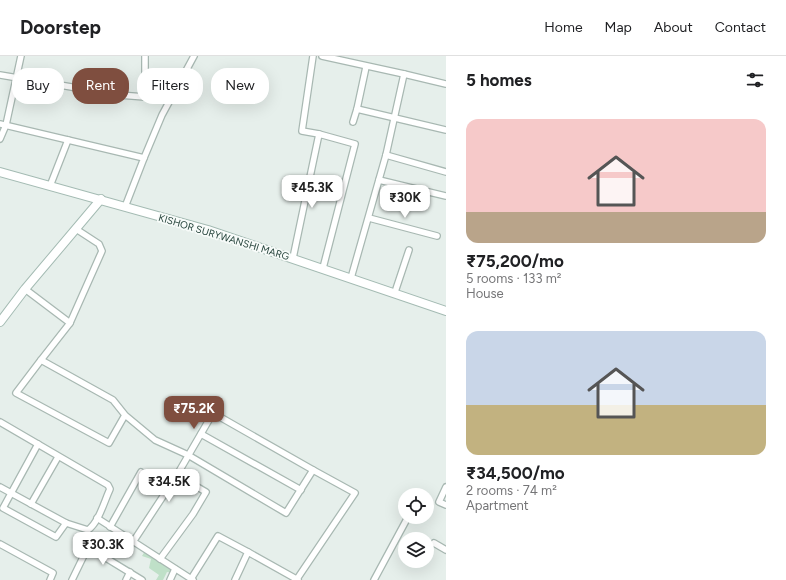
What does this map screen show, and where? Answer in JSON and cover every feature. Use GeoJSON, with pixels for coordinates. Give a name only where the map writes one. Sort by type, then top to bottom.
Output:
{"type":"FeatureCollection","features":[{"type":"Feature","properties":{"kind":"street"},"geometry":{"type":"LineString","coordinates":[[18,68],[21,56]]}},
{"type":"Feature","properties":{"kind":"street"},"geometry":{"type":"LineString","coordinates":[[145,56],[145,68]]}},
{"type":"Feature","properties":{"kind":"street"},"geometry":{"type":"LineString","coordinates":[[188,68],[194,56]]}},
{"type":"Feature","properties":{"kind":"street"},"geometry":{"type":"LineString","coordinates":[[313,56],[302,131],[355,144],[324,268]]}},
{"type":"Feature","properties":{"kind":"street"},"geometry":{"type":"LineString","coordinates":[[322,56],[347,59],[366,67],[446,84]]}},
{"type":"Feature","properties":{"kind":"street"},"geometry":{"type":"LineString","coordinates":[[354,122],[366,67]]}},
{"type":"Feature","properties":{"kind":"street"},"geometry":{"type":"LineString","coordinates":[[352,278],[386,155],[404,74]]}},
{"type":"Feature","properties":{"kind":"street"},"geometry":{"type":"LineString","coordinates":[[0,75],[12,77]]}},
{"type":"Feature","properties":{"kind":"street"},"geometry":{"type":"LineString","coordinates":[[64,86],[137,96]]}},
{"type":"Feature","properties":{"kind":"street"},"geometry":{"type":"LineString","coordinates":[[0,139],[12,92]]}},
{"type":"Feature","properties":{"kind":"street"},"geometry":{"type":"LineString","coordinates":[[125,207],[162,115],[169,104]]}},
{"type":"Feature","properties":{"kind":"street"},"geometry":{"type":"LineString","coordinates":[[356,109],[446,130]]}},
{"type":"Feature","properties":{"kind":"street"},"geometry":{"type":"LineString","coordinates":[[3,124],[144,158]]}},
{"type":"Feature","properties":{"kind":"street"},"geometry":{"type":"LineString","coordinates":[[292,258],[319,134]]}},
{"type":"Feature","properties":{"kind":"street"},"geometry":{"type":"LineString","coordinates":[[50,186],[68,140]]}},
{"type":"Feature","properties":{"kind":"street"},"geometry":{"type":"LineString","coordinates":[[386,155],[446,172]]}},
{"type":"Feature","properties":{"kind":"street","name":"KISHOR SURYWANSHI MARG"},"geometry":{"type":"LineString","coordinates":[[0,172],[208,230],[256,248],[324,268],[446,311]]}},
{"type":"Feature","properties":{"kind":"street"},"geometry":{"type":"LineString","coordinates":[[379,180],[446,196]]}},
{"type":"Feature","properties":{"kind":"street"},"geometry":{"type":"LineString","coordinates":[[0,322],[25,289],[101,199]]}},
{"type":"Feature","properties":{"kind":"street"},"geometry":{"type":"LineString","coordinates":[[369,218],[437,236]]}},
{"type":"Feature","properties":{"kind":"street"},"geometry":{"type":"LineString","coordinates":[[76,229],[100,244],[102,251],[70,323],[16,393],[109,443],[125,415]]}},
{"type":"Feature","properties":{"kind":"street"},"geometry":{"type":"LineString","coordinates":[[395,292],[409,250]]}},
{"type":"Feature","properties":{"kind":"street"},"geometry":{"type":"LineString","coordinates":[[25,289],[70,323]]}},
{"type":"Feature","properties":{"kind":"street"},"geometry":{"type":"LineString","coordinates":[[41,360],[113,400],[125,415],[155,440],[188,455],[286,513],[313,470]]}},
{"type":"Feature","properties":{"kind":"street"},"geometry":{"type":"LineString","coordinates":[[97,518],[110,527],[133,542],[160,559],[175,569],[192,579],[218,536],[297,580],[355,493],[213,413],[177,475],[133,542]]}},
{"type":"Feature","properties":{"kind":"street"},"geometry":{"type":"LineString","coordinates":[[0,422],[110,487],[97,518],[88,530],[66,523],[0,487]]}},
{"type":"Feature","properties":{"kind":"street"},"geometry":{"type":"LineString","coordinates":[[201,434],[301,490]]}},
{"type":"Feature","properties":{"kind":"street"},"geometry":{"type":"LineString","coordinates":[[38,444],[10,492],[4,505],[4,510],[54,537],[58,536],[66,523]]}},
{"type":"Feature","properties":{"kind":"street"},"geometry":{"type":"LineString","coordinates":[[31,504],[58,457]]}},
{"type":"Feature","properties":{"kind":"street"},"geometry":{"type":"LineString","coordinates":[[110,527],[142,472]]}},
{"type":"Feature","properties":{"kind":"street"},"geometry":{"type":"LineString","coordinates":[[160,559],[206,492],[177,475]]}},
{"type":"Feature","properties":{"kind":"street"},"geometry":{"type":"LineString","coordinates":[[446,487],[439,502],[446,505]]}},
{"type":"Feature","properties":{"kind":"street"},"geometry":{"type":"LineString","coordinates":[[374,580],[404,524]]}},
{"type":"Feature","properties":{"kind":"street"},"geometry":{"type":"LineString","coordinates":[[434,543],[446,550]]}},
{"type":"Feature","properties":{"kind":"street"},"geometry":{"type":"LineString","coordinates":[[0,544],[54,573],[50,580]]}},
{"type":"Feature","properties":{"kind":"street"},"geometry":{"type":"LineString","coordinates":[[72,580],[88,547],[142,580]]}},
{"type":"Feature","properties":{"kind":"street"},"geometry":{"type":"LineString","coordinates":[[235,580],[248,552]]}},
{"type":"Feature","properties":{"kind":"street"},"geometry":{"type":"LineString","coordinates":[[170,580],[175,569]]}},
{"type":"Feature","properties":{"kind":"street"},"geometry":{"type":"LineString","coordinates":[[126,580],[130,572]]}},
{"type":"Feature","properties":{"kind":"green space"},"geometry":{"type":"Polygon","coordinates":[[[145,551],[174,569],[172,573],[167,572],[163,580],[156,580],[159,575],[149,568],[151,559],[142,556],[145,551]]]}}]}
